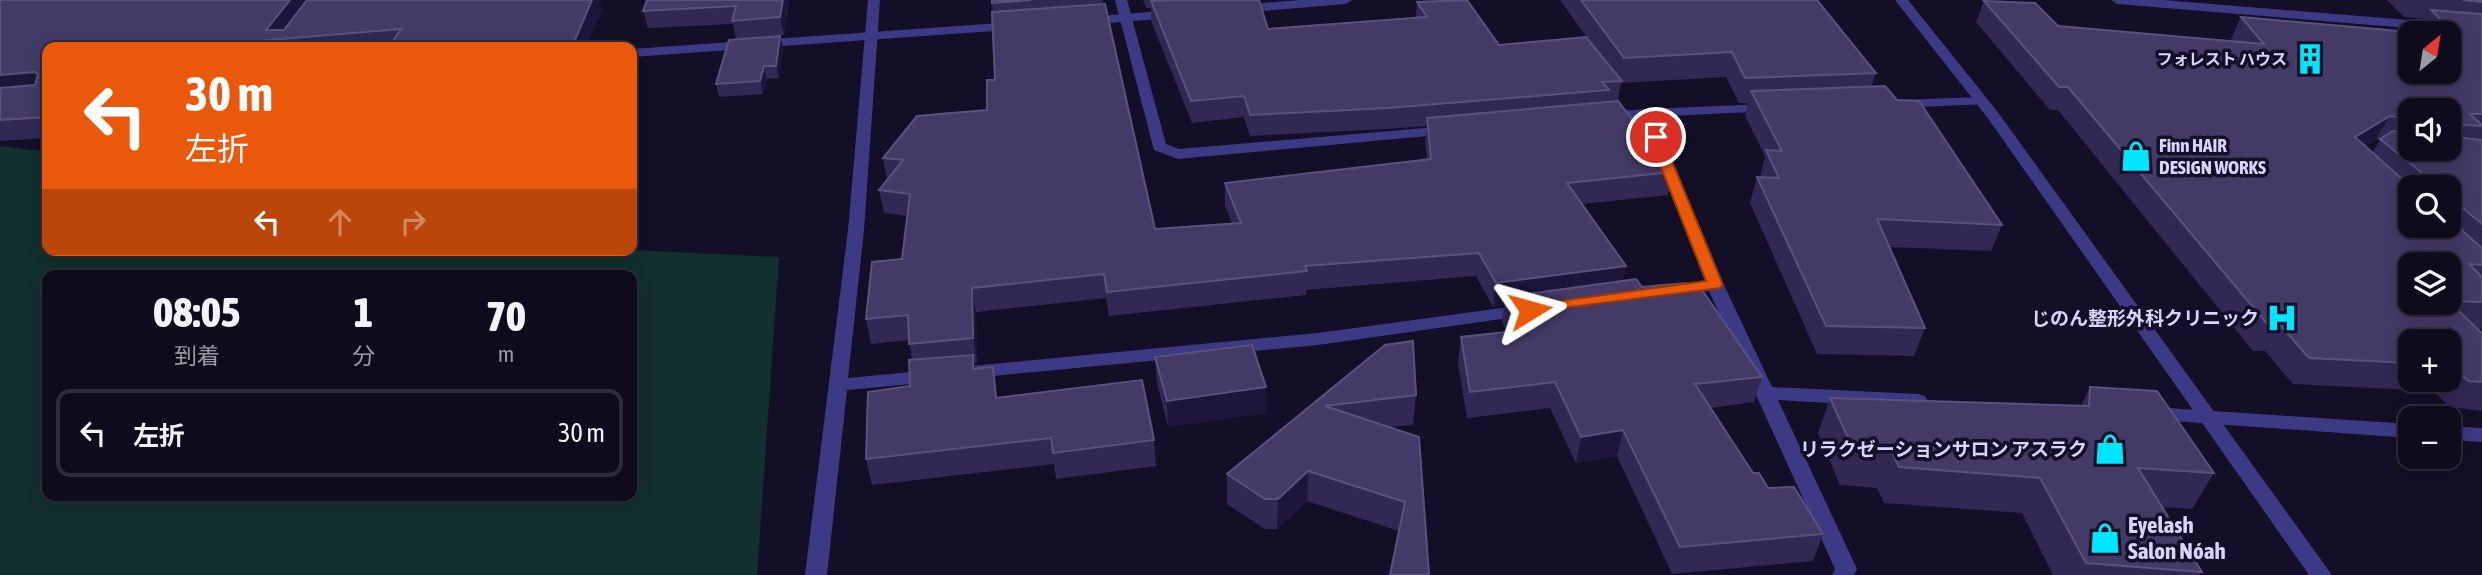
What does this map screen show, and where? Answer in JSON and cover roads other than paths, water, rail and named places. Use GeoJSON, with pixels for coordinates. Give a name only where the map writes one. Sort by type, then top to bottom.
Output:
{"type":"FeatureCollection","features":[{"type":"Feature","properties":{"kind":"street"},"geometry":{"type":"LineString","coordinates":[[816,575],[856,230],[874,0]]}},
{"type":"Feature","properties":{"kind":"street"},"geometry":{"type":"LineString","coordinates":[[1121,0],[1158,147],[1178,154],[1467,128]]}},
{"type":"Feature","properties":{"kind":"street"},"geometry":{"type":"LineString","coordinates":[[1223,10],[1346,0]]}},
{"type":"Feature","properties":{"kind":"street"},"geometry":{"type":"LineString","coordinates":[[1901,0],[1981,101],[2321,575]]}},
{"type":"Feature","properties":{"kind":"street"},"geometry":{"type":"LineString","coordinates":[[2117,0],[2482,30]]}},
{"type":"Feature","properties":{"kind":"street"},"geometry":{"type":"LineString","coordinates":[[1072,22],[1195,13]]}},
{"type":"Feature","properties":{"kind":"street"},"geometry":{"type":"LineString","coordinates":[[637,53],[1032,25]]}},
{"type":"Feature","properties":{"kind":"street"},"geometry":{"type":"LineString","coordinates":[[1882,104],[1981,101]]}},
{"type":"Feature","properties":{"kind":"street"},"geometry":{"type":"LineString","coordinates":[[1591,117],[1785,108]]}},
{"type":"Feature","properties":{"kind":"street"},"geometry":{"type":"LineString","coordinates":[[1646,113],[1715,285],[1846,569],[1843,575]]}},
{"type":"Feature","properties":{"kind":"street"},"geometry":{"type":"LineString","coordinates":[[1646,294],[1715,285]]}},
{"type":"Feature","properties":{"kind":"street"},"geometry":{"type":"LineString","coordinates":[[838,385],[1318,339],[1537,309]]}},
{"type":"Feature","properties":{"kind":"street"},"geometry":{"type":"LineString","coordinates":[[1764,393],[1942,403]]}},
{"type":"Feature","properties":{"kind":"street"},"geometry":{"type":"LineString","coordinates":[[2134,413],[2398,430]]}},
{"type":"Feature","properties":{"kind":"street"},"geometry":{"type":"LineString","coordinates":[[2461,434],[2482,435]]}},
{"type":"Feature","properties":{"kind":"place","name":"フォレスト ハウス"},"geometry":{"type":"Point","coordinates":[2310,59]}},
{"type":"Feature","properties":{"kind":"place","name":"Finn HAIR DESIGN WORKS"},"geometry":{"type":"Point","coordinates":[2136,156]}},
{"type":"Feature","properties":{"kind":"place","name":"じのん整形外科クリニック"},"geometry":{"type":"Point","coordinates":[2282,318]}},
{"type":"Feature","properties":{"kind":"place","name":"リラクゼーションサロン アスラク"},"geometry":{"type":"Point","coordinates":[2110,449]}},
{"type":"Feature","properties":{"kind":"place","name":"Eyelash Salon Nóah"},"geometry":{"type":"Point","coordinates":[2105,538]}}]}
